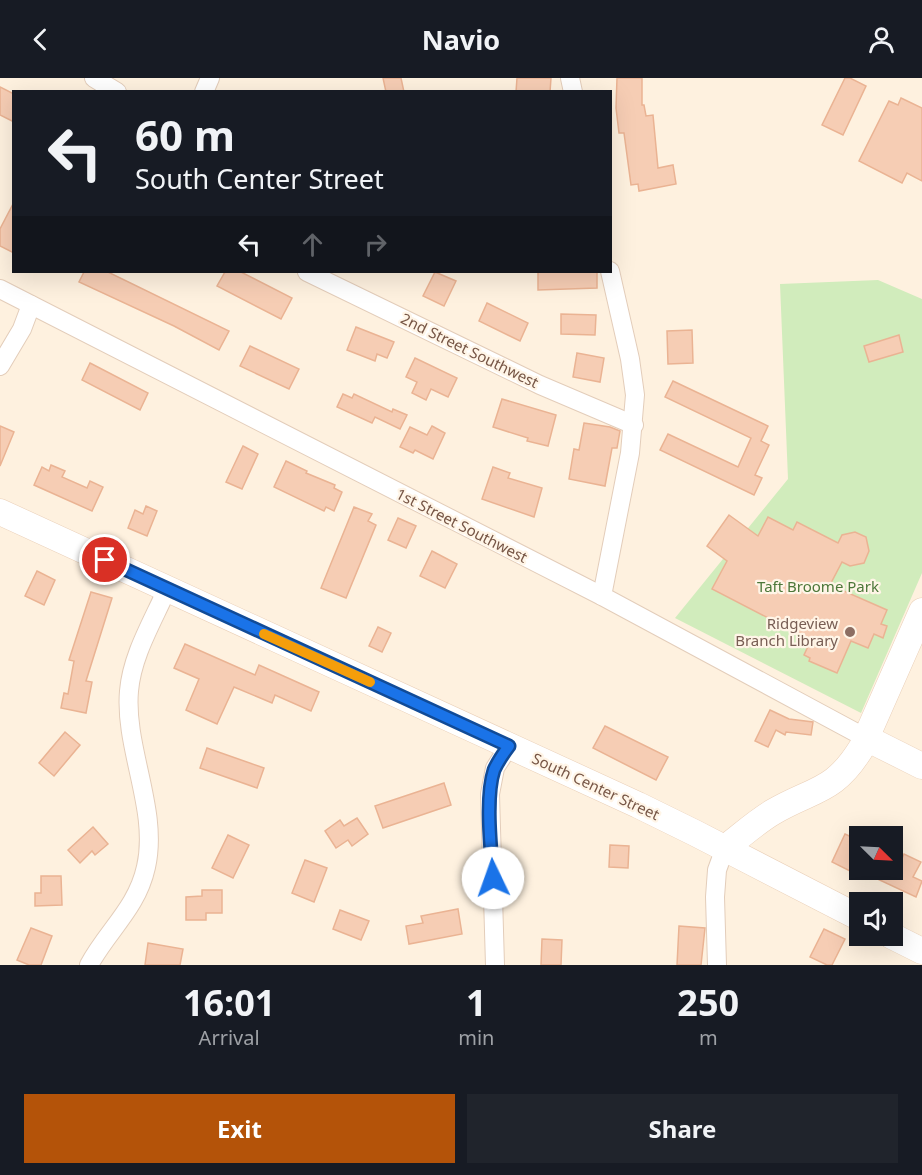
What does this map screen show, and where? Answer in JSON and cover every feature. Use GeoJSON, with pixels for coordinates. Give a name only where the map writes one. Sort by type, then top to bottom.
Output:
{"type":"FeatureCollection","features":[{"type":"Feature","properties":{"kind":"street"},"geometry":{"type":"LineString","coordinates":[[94,78],[114,90]]}},
{"type":"Feature","properties":{"kind":"street","name":"2nd Street Southwest"},"geometry":{"type":"LineString","coordinates":[[309,273],[540,385],[634,425]]}},
{"type":"Feature","properties":{"kind":"street"},"geometry":{"type":"LineString","coordinates":[[602,597],[630,453],[635,395],[630,359],[610,273]]}},
{"type":"Feature","properties":{"kind":"street","name":"1st Street Southwest"},"geometry":{"type":"LineString","coordinates":[[0,289],[602,597],[922,766]]}},
{"type":"Feature","properties":{"kind":"street"},"geometry":{"type":"LineString","coordinates":[[0,366],[22,328],[31,305]]}},
{"type":"Feature","properties":{"kind":"street","name":"South Center Street"},"geometry":{"type":"LineString","coordinates":[[0,512],[638,805],[849,912]]}},
{"type":"Feature","properties":{"kind":"street"},"geometry":{"type":"LineString","coordinates":[[89,965],[131,905],[146,866],[148,825],[129,712],[129,692],[136,659],[168,589]]}},
{"type":"Feature","properties":{"kind":"street"},"geometry":{"type":"LineString","coordinates":[[717,965],[715,897],[717,870],[725,848],[773,812],[822,789],[852,764],[866,738],[922,610]]}},
{"type":"Feature","properties":{"kind":"street"},"geometry":{"type":"LineString","coordinates":[[495,965],[490,794],[495,768],[509,746]]}},
{"type":"Feature","properties":{"kind":"street"},"geometry":{"type":"LineString","coordinates":[[903,942],[922,951]]}},
{"type":"Feature","properties":{"kind":"green space","name":"Taft Broome Park"},"geometry":{"type":"Polygon","coordinates":[[[878,280],[922,299],[922,573],[861,713],[675,618],[788,479],[780,284],[878,280]]]}},
{"type":"Feature","properties":{"kind":"building"},"geometry":{"type":"Polygon","coordinates":[[[383,78],[401,78],[404,90],[386,90],[383,78]]]}},
{"type":"Feature","properties":{"kind":"building"},"geometry":{"type":"Polygon","coordinates":[[[517,78],[551,78],[550,90],[516,90],[517,78]]]}},
{"type":"Feature","properties":{"kind":"building"},"geometry":{"type":"Polygon","coordinates":[[[617,78],[642,78],[642,105],[644,105],[646,116],[653,115],[658,168],[673,165],[676,184],[639,191],[638,184],[631,185],[624,133],[619,133],[616,108],[617,78]]]}},
{"type":"Feature","properties":{"kind":"building"},"geometry":{"type":"Polygon","coordinates":[[[845,78],[866,86],[843,135],[822,125],[845,78]]]}},
{"type":"Feature","properties":{"kind":"building"},"geometry":{"type":"Polygon","coordinates":[[[0,87],[12,93],[12,121],[0,115],[0,87]]]}},
{"type":"Feature","properties":{"kind":"building"},"geometry":{"type":"Polygon","coordinates":[[[901,98],[922,108],[922,181],[907,173],[902,183],[859,161],[889,101],[898,105],[901,98]]]}},
{"type":"Feature","properties":{"kind":"building"},"geometry":{"type":"Polygon","coordinates":[[[12,206],[12,252],[0,246],[0,229],[12,206]]]}},
{"type":"Feature","properties":{"kind":"building"},"geometry":{"type":"Polygon","coordinates":[[[84,273],[110,273],[229,331],[219,350],[174,326],[79,282],[84,273]]]}},
{"type":"Feature","properties":{"kind":"building"},"geometry":{"type":"Polygon","coordinates":[[[224,273],[243,273],[292,298],[281,319],[217,286],[224,273]]]}},
{"type":"Feature","properties":{"kind":"building"},"geometry":{"type":"Polygon","coordinates":[[[434,273],[456,281],[444,306],[423,296],[434,273]]]}},
{"type":"Feature","properties":{"kind":"building"},"geometry":{"type":"Polygon","coordinates":[[[538,273],[597,273],[597,288],[538,290],[538,273]]]}},
{"type":"Feature","properties":{"kind":"building"},"geometry":{"type":"Polygon","coordinates":[[[487,303],[528,323],[520,341],[479,321],[487,303]]]}},
{"type":"Feature","properties":{"kind":"building"},"geometry":{"type":"Polygon","coordinates":[[[561,314],[596,315],[595,335],[561,334],[561,314]]]}},
{"type":"Feature","properties":{"kind":"building"},"geometry":{"type":"Polygon","coordinates":[[[356,327],[394,342],[387,358],[377,354],[375,361],[347,350],[356,327]]]}},
{"type":"Feature","properties":{"kind":"building"},"geometry":{"type":"Polygon","coordinates":[[[692,330],[693,363],[668,364],[667,331],[692,330]]]}},
{"type":"Feature","properties":{"kind":"building"},"geometry":{"type":"Polygon","coordinates":[[[899,335],[903,352],[869,362],[864,346],[899,335]]]}},
{"type":"Feature","properties":{"kind":"building"},"geometry":{"type":"Polygon","coordinates":[[[250,346],[299,369],[289,389],[240,366],[250,346]]]}},
{"type":"Feature","properties":{"kind":"building"},"geometry":{"type":"Polygon","coordinates":[[[577,353],[604,358],[600,382],[573,377],[577,353]]]}},
{"type":"Feature","properties":{"kind":"building"},"geometry":{"type":"Polygon","coordinates":[[[415,358],[457,378],[448,397],[431,389],[426,400],[412,393],[417,382],[406,377],[415,358]]]}},
{"type":"Feature","properties":{"kind":"building"},"geometry":{"type":"Polygon","coordinates":[[[90,363],[148,393],[140,410],[82,380],[90,363]]]}},
{"type":"Feature","properties":{"kind":"building"},"geometry":{"type":"Polygon","coordinates":[[[673,381],[768,426],[761,441],[769,445],[755,475],[762,478],[754,495],[660,450],[668,434],[738,467],[751,438],[665,397],[673,381]]]}},
{"type":"Feature","properties":{"kind":"building"},"geometry":{"type":"Polygon","coordinates":[[[343,394],[352,398],[354,394],[392,412],[393,409],[407,415],[400,429],[375,417],[372,423],[337,407],[343,394]]]}},
{"type":"Feature","properties":{"kind":"building"},"geometry":{"type":"Polygon","coordinates":[[[502,399],[556,415],[548,446],[527,441],[528,438],[493,427],[502,399]]]}},
{"type":"Feature","properties":{"kind":"building"},"geometry":{"type":"Polygon","coordinates":[[[584,423],[620,431],[617,448],[612,448],[605,486],[569,479],[574,449],[579,450],[584,423]]]}},
{"type":"Feature","properties":{"kind":"building"},"geometry":{"type":"Polygon","coordinates":[[[0,426],[14,432],[0,466],[0,426]]]}},
{"type":"Feature","properties":{"kind":"building"},"geometry":{"type":"Polygon","coordinates":[[[432,426],[445,433],[433,459],[415,450],[413,453],[400,447],[410,427],[427,435],[432,426]]]}},
{"type":"Feature","properties":{"kind":"building"},"geometry":{"type":"Polygon","coordinates":[[[243,446],[258,454],[242,489],[226,482],[243,446]]]}},
{"type":"Feature","properties":{"kind":"building"},"geometry":{"type":"Polygon","coordinates":[[[286,461],[307,471],[306,473],[335,485],[334,488],[342,492],[334,511],[326,507],[324,511],[274,487],[286,461]]]}},
{"type":"Feature","properties":{"kind":"building"},"geometry":{"type":"Polygon","coordinates":[[[51,465],[65,471],[62,477],[87,488],[90,481],[103,487],[92,511],[34,485],[42,467],[49,471],[51,465]]]}},
{"type":"Feature","properties":{"kind":"building"},"geometry":{"type":"Polygon","coordinates":[[[493,467],[510,473],[508,478],[542,488],[534,517],[482,499],[493,467]]]}},
{"type":"Feature","properties":{"kind":"building"},"geometry":{"type":"Polygon","coordinates":[[[146,506],[157,511],[147,536],[128,528],[135,510],[143,514],[146,506]]]}},
{"type":"Feature","properties":{"kind":"building"},"geometry":{"type":"Polygon","coordinates":[[[354,507],[372,514],[368,521],[376,525],[346,598],[321,588],[354,507]]]}},
{"type":"Feature","properties":{"kind":"building"},"geometry":{"type":"Polygon","coordinates":[[[729,515],[758,536],[768,517],[793,530],[797,522],[838,543],[842,535],[855,532],[866,537],[869,551],[864,563],[850,566],[842,562],[830,585],[887,610],[881,624],[887,626],[883,638],[874,634],[868,648],[851,641],[837,673],[809,661],[810,658],[804,655],[811,640],[712,589],[727,561],[707,546],[729,515]]]}},
{"type":"Feature","properties":{"kind":"building"},"geometry":{"type":"Polygon","coordinates":[[[398,518],[416,526],[406,548],[388,540],[398,518]]]}},
{"type":"Feature","properties":{"kind":"building"},"geometry":{"type":"Polygon","coordinates":[[[432,551],[457,564],[445,588],[420,576],[432,551]]]}},
{"type":"Feature","properties":{"kind":"building"},"geometry":{"type":"Polygon","coordinates":[[[37,571],[55,580],[44,605],[25,596],[37,571]]]}},
{"type":"Feature","properties":{"kind":"building"},"geometry":{"type":"Polygon","coordinates":[[[91,592],[112,598],[86,681],[92,682],[86,713],[61,708],[64,693],[68,694],[74,661],[69,660],[91,592]]]}},
{"type":"Feature","properties":{"kind":"building"},"geometry":{"type":"Polygon","coordinates":[[[378,627],[391,633],[382,652],[369,646],[378,627]]]}},
{"type":"Feature","properties":{"kind":"building"},"geometry":{"type":"Polygon","coordinates":[[[185,644],[255,675],[259,665],[319,692],[311,711],[275,695],[272,703],[234,687],[217,724],[186,710],[199,679],[174,668],[185,644]]]}},
{"type":"Feature","properties":{"kind":"building"},"geometry":{"type":"Polygon","coordinates":[[[770,710],[789,719],[813,722],[811,735],[786,732],[785,735],[776,730],[768,747],[755,741],[770,710]]]}},
{"type":"Feature","properties":{"kind":"building"},"geometry":{"type":"Polygon","coordinates":[[[605,726],[668,757],[656,780],[593,748],[605,726]]]}},
{"type":"Feature","properties":{"kind":"building"},"geometry":{"type":"Polygon","coordinates":[[[65,732],[80,745],[54,776],[39,763],[65,732]]]}},
{"type":"Feature","properties":{"kind":"building"},"geometry":{"type":"Polygon","coordinates":[[[207,748],[264,768],[257,788],[200,768],[207,748]]]}},
{"type":"Feature","properties":{"kind":"building"},"geometry":{"type":"Polygon","coordinates":[[[444,783],[451,805],[383,828],[375,806],[444,783]]]}},
{"type":"Feature","properties":{"kind":"building"},"geometry":{"type":"Polygon","coordinates":[[[357,818],[368,834],[352,846],[348,840],[336,848],[325,831],[340,820],[344,826],[357,818]]]}},
{"type":"Feature","properties":{"kind":"building"},"geometry":{"type":"Polygon","coordinates":[[[93,827],[108,844],[95,855],[92,851],[80,863],[68,850],[93,827]]]}},
{"type":"Feature","properties":{"kind":"building"},"geometry":{"type":"Polygon","coordinates":[[[845,834],[849,836],[849,870],[832,862],[845,834]]]}},
{"type":"Feature","properties":{"kind":"building"},"geometry":{"type":"Polygon","coordinates":[[[228,835],[249,845],[233,878],[212,868],[228,835]]]}},
{"type":"Feature","properties":{"kind":"building"},"geometry":{"type":"Polygon","coordinates":[[[610,845],[629,846],[628,868],[609,867],[610,845]]]}},
{"type":"Feature","properties":{"kind":"building"},"geometry":{"type":"Polygon","coordinates":[[[904,854],[921,862],[913,877],[922,881],[916,897],[880,880],[903,880],[904,854]]]}},
{"type":"Feature","properties":{"kind":"building"},"geometry":{"type":"Polygon","coordinates":[[[305,860],[327,868],[314,902],[292,893],[305,860]]]}},
{"type":"Feature","properties":{"kind":"building"},"geometry":{"type":"Polygon","coordinates":[[[41,876],[61,876],[62,905],[35,906],[35,893],[41,893],[41,876]]]}},
{"type":"Feature","properties":{"kind":"building"},"geometry":{"type":"Polygon","coordinates":[[[202,890],[222,890],[222,913],[206,913],[206,920],[186,920],[186,897],[202,896],[202,890]]]}},
{"type":"Feature","properties":{"kind":"building"},"geometry":{"type":"Polygon","coordinates":[[[458,909],[462,934],[409,944],[406,926],[423,923],[421,916],[458,909]]]}},
{"type":"Feature","properties":{"kind":"building"},"geometry":{"type":"Polygon","coordinates":[[[340,910],[369,921],[361,940],[333,929],[340,910]]]}},
{"type":"Feature","properties":{"kind":"building"},"geometry":{"type":"Polygon","coordinates":[[[679,926],[705,928],[701,965],[677,965],[679,926]]]}},
{"type":"Feature","properties":{"kind":"building"},"geometry":{"type":"Polygon","coordinates":[[[31,928],[52,936],[41,965],[29,965],[17,960],[31,928]]]}},
{"type":"Feature","properties":{"kind":"building"},"geometry":{"type":"Polygon","coordinates":[[[824,929],[845,939],[832,965],[810,957],[824,929]]]}},
{"type":"Feature","properties":{"kind":"building"},"geometry":{"type":"Polygon","coordinates":[[[542,939],[562,940],[561,965],[541,965],[542,939]]]}},
{"type":"Feature","properties":{"kind":"building"},"geometry":{"type":"Polygon","coordinates":[[[148,943],[183,949],[180,965],[145,965],[148,943]]]}},
{"type":"Feature","properties":{"kind":"slow traffic"},"geometry":{"type":"LineString","coordinates":[[264,634],[370,682]]}},
{"type":"Feature","properties":{"kind":"place","name":"Ridgeview Branch Library"},"geometry":{"type":"Point","coordinates":[850,632]}},
{"type":"Feature","properties":{"kind":"route"},"geometry":{"type":"LineString","coordinates":[[105,560],[509,746],[495,768],[490,794],[493,878]]}}]}
